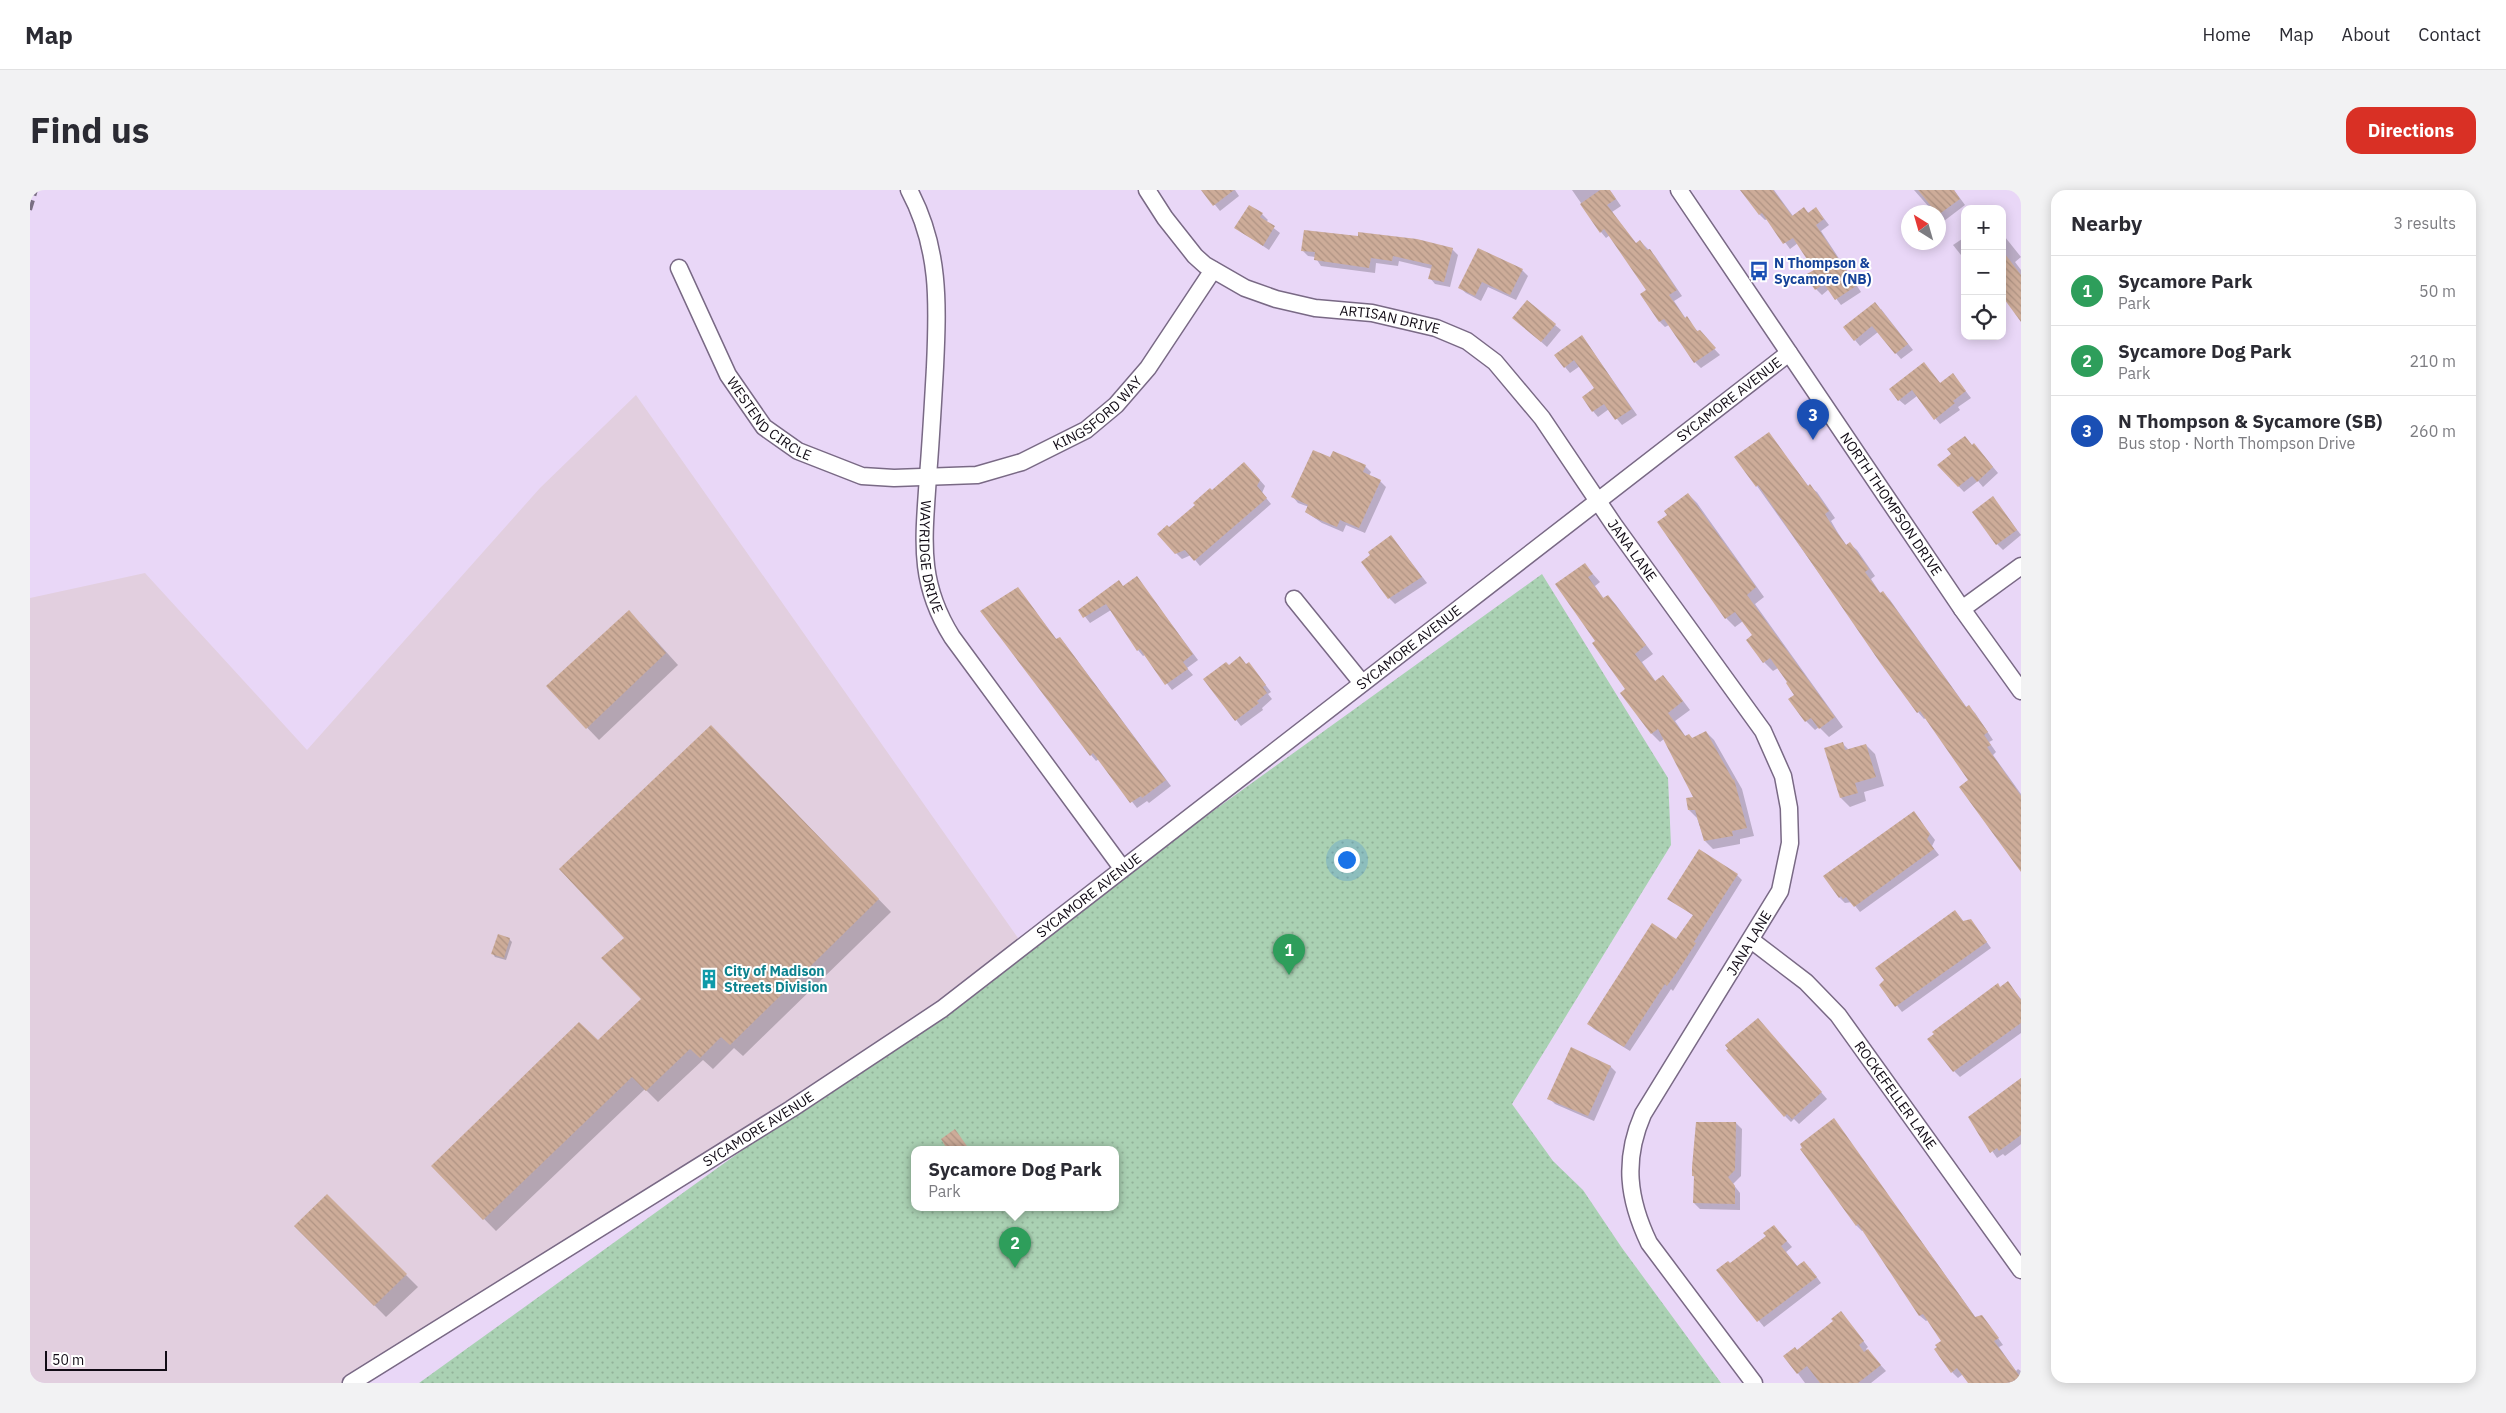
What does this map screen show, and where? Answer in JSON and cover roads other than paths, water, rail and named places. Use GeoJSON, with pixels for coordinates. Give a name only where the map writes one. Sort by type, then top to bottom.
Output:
{"type":"FeatureCollection","features":[{"type":"Feature","properties":{"kind":"street","name":"WAYRIDGE DRIVE"},"geometry":{"type":"LineString","coordinates":[[909,190],[923,221],[937,284],[925,559],[928,583],[942,621],[1122,868]]}},
{"type":"Feature","properties":{"kind":"street","name":"ARTISAN DRIVE"},"geometry":{"type":"LineString","coordinates":[[1147,190],[1165,218],[1195,256],[1213,270],[1246,288],[1276,299],[1315,308],[1399,318],[1436,328],[1467,341],[1495,362],[1542,418],[1597,501]]}},
{"type":"Feature","properties":{"kind":"street","name":"NORTH THOMPSON DRIVE"},"geometry":{"type":"LineString","coordinates":[[1679,190],[1962,609],[2021,691]]}},
{"type":"Feature","properties":{"kind":"street","name":"WESTEND CIRCLE"},"geometry":{"type":"LineString","coordinates":[[679,268],[739,394],[764,427],[798,451],[862,476],[928,478]]}},
{"type":"Feature","properties":{"kind":"street","name":"KINGSFORD WAY"},"geometry":{"type":"LineString","coordinates":[[928,478],[977,475],[1022,462],[1086,430],[1116,405],[1148,368],[1213,270]]}},
{"type":"Feature","properties":{"kind":"street","name":"SYCAMORE AVENUE"},"geometry":{"type":"LineString","coordinates":[[351,1383],[791,1109],[942,1009],[1789,352]]}},
{"type":"Feature","properties":{"kind":"street","name":"JANA LANE"},"geometry":{"type":"LineString","coordinates":[[1597,501],[1763,731],[1781,771],[1789,808],[1790,843],[1780,891],[1643,1114],[1634,1136],[1629,1162],[1630,1184],[1642,1227],[1649,1243],[1754,1383]]}},
{"type":"Feature","properties":{"kind":"street"},"geometry":{"type":"LineString","coordinates":[[1962,609],[2021,566]]}},
{"type":"Feature","properties":{"kind":"street"},"geometry":{"type":"LineString","coordinates":[[1294,599],[1362,683]]}},
{"type":"Feature","properties":{"kind":"street","name":"ROCKEFELLER LANE"},"geometry":{"type":"LineString","coordinates":[[1750,940],[1800,977],[1838,1015],[2021,1270]]}},
{"type":"Feature","properties":{"kind":"railway"},"geometry":{"type":"LineString","coordinates":[[30,210],[36,190]]}},
{"type":"Feature","properties":{"kind":"place","name":"N Thompson & Sycamore (NB)"},"geometry":{"type":"Point","coordinates":[1759,271]}},
{"type":"Feature","properties":{"kind":"place","name":"N Thompson & Sycamore (SB)"},"geometry":{"type":"Point","coordinates":[1813,440]}},
{"type":"Feature","properties":{"kind":"place","name":"Sycamore Park"},"geometry":{"type":"Point","coordinates":[1289,975]}},
{"type":"Feature","properties":{"kind":"place","name":"City of Madison Streets Division"},"geometry":{"type":"Point","coordinates":[709,979]}},
{"type":"Feature","properties":{"kind":"place","name":"Sycamore Dog Park"},"geometry":{"type":"Point","coordinates":[1015,1268]}}]}
